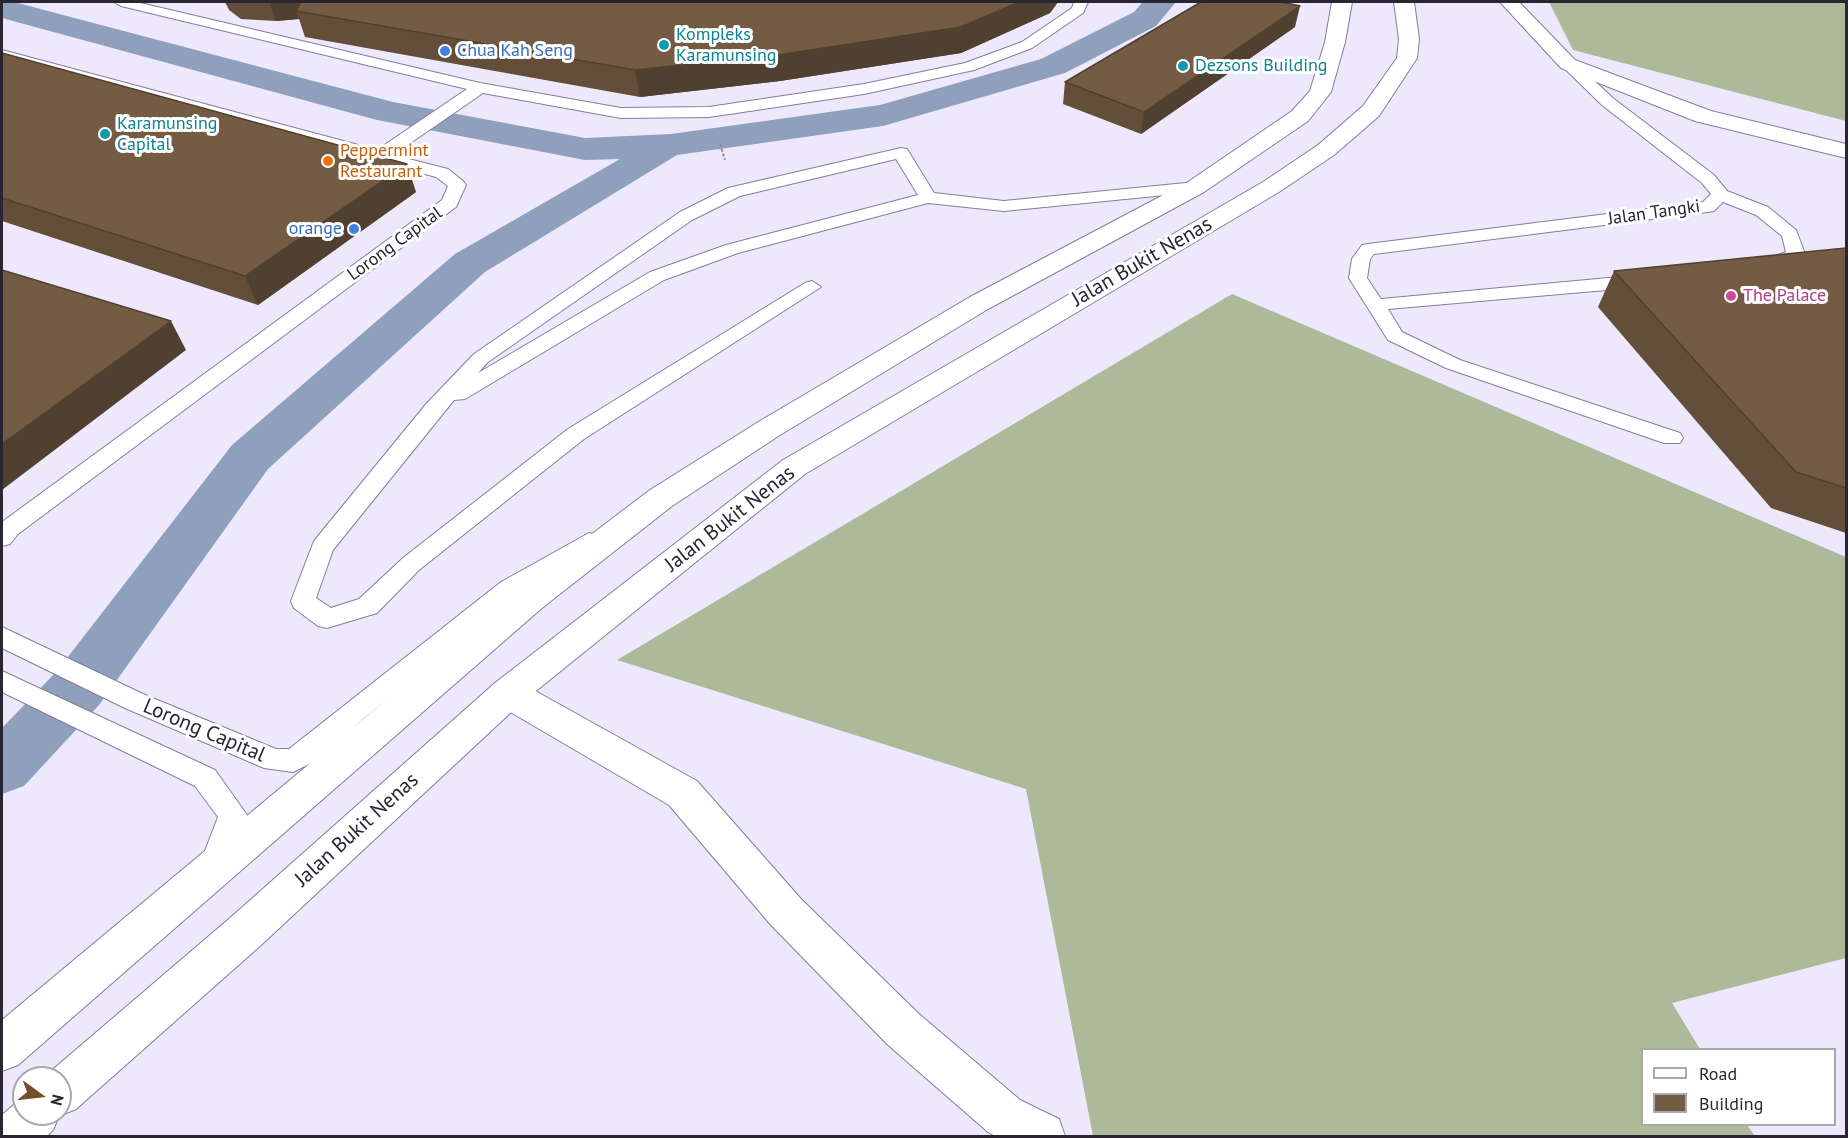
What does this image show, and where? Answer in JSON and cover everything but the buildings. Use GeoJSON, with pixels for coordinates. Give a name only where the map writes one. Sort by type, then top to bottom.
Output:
{"type":"FeatureCollection","features":[{"type":"Feature","properties":{"kind":"main road","name":"Jalan Bukit Nenas"},"geometry":{"type":"LineString","coordinates":[[72,1083],[245,932],[508,693],[794,467],[1271,187],[1326,150],[1371,111],[1407,58],[1409,39],[1404,2]]}},
{"type":"Feature","properties":{"kind":"main road","name":"Jalan Tangki"},"geometry":{"type":"LineString","coordinates":[[1509,2],[1568,64]]}},
{"type":"Feature","properties":{"kind":"main road","name":"Jalan Bukit Nenas"},"geometry":{"type":"LineString","coordinates":[[2,1049],[215,865],[530,599],[661,498],[770,428],[979,303],[1196,187],[1300,116],[1320,92],[1340,4]]}},
{"type":"Feature","properties":{"kind":"main road"},"geometry":{"type":"LineString","coordinates":[[1568,64],[1703,116],[1846,151]]}},
{"type":"Feature","properties":{"kind":"main road"},"geometry":{"type":"LineString","coordinates":[[508,693],[682,793],[786,912],[903,1029],[1004,1116],[1042,1137]]}},
{"type":"Feature","properties":{"kind":"main road"},"geometry":{"type":"LineString","coordinates":[[13,1137],[25,1126]]}},
{"type":"Feature","properties":{"kind":"lane"},"geometry":{"type":"LineString","coordinates":[[121,2],[480,88],[621,113],[709,112],[864,89],[969,67],[1027,45],[1078,10],[1081,2]]}},
{"type":"Feature","properties":{"kind":"lane","name":"Lorong Capital"},"geometry":{"type":"LineString","coordinates":[[2,54],[442,173],[457,185],[450,203],[4,533]]}},
{"type":"Feature","properties":{"kind":"lane","name":"Jalan Tangki"},"geometry":{"type":"LineString","coordinates":[[1373,305],[1358,278],[1361,260],[1368,249],[1708,207],[1721,195],[1708,179],[1608,102],[1568,64]]}},
{"type":"Feature","properties":{"kind":"lane"},"geometry":{"type":"LineString","coordinates":[[381,156],[444,110],[480,88]]}},
{"type":"Feature","properties":{"kind":"lane"},"geometry":{"type":"LineString","coordinates":[[812,287],[576,434],[411,564],[368,606],[327,619],[303,601],[322,547],[434,408],[481,358],[686,216],[734,192],[901,153],[928,198]]}},
{"type":"Feature","properties":{"kind":"lane"},"geometry":{"type":"LineString","coordinates":[[434,408],[657,276],[732,249],[928,198],[1004,206],[1196,187]]}},
{"type":"Feature","properties":{"kind":"lane"},"geometry":{"type":"LineString","coordinates":[[1721,195],[1762,210],[1790,234],[1796,254],[1754,271]]}},
{"type":"Feature","properties":{"kind":"lane"},"geometry":{"type":"LineString","coordinates":[[1373,305],[1659,280]]}},
{"type":"Feature","properties":{"kind":"lane"},"geometry":{"type":"LineString","coordinates":[[1373,305],[1395,336],[1453,364],[1672,438]]}},
{"type":"Feature","properties":{"kind":"lane","name":"Lorong Capital"},"geometry":{"type":"LineString","coordinates":[[2,637],[134,701],[274,760],[293,761],[309,751],[356,710],[510,588],[661,498]]}},
{"type":"Feature","properties":{"kind":"lane","name":"Lorong Capital"},"geometry":{"type":"LineString","coordinates":[[2,681],[205,778],[233,815],[215,865]]}},
{"type":"Feature","properties":{"kind":"green space"},"geometry":{"type":"Polygon","coordinates":[[[1549,2],[1846,2],[1846,121],[1573,50],[1549,2]]]}},
{"type":"Feature","properties":{"kind":"green space"},"geometry":{"type":"Polygon","coordinates":[[[1232,294],[1846,557],[1846,958],[1672,1003],[1699,1048],[1641,1048],[1641,1126],[1748,1126],[1755,1136],[1093,1136],[1026,789],[617,660],[1232,294]]]}},
{"type":"Feature","properties":{"kind":"waterway"},"geometry":{"type":"LineString","coordinates":[[2,8],[390,112],[585,149],[671,145],[883,115],[1053,66],[1145,19],[1160,2]]}},
{"type":"Feature","properties":{"kind":"waterway"},"geometry":{"type":"LineString","coordinates":[[2,768],[78,688],[250,457],[470,263],[662,150]]}},
{"type":"Feature","properties":{"kind":"place","name":"Kompleks Karamunsing"},"geometry":{"type":"Point","coordinates":[664,45]}},
{"type":"Feature","properties":{"kind":"place","name":"Chua Kah Seng"},"geometry":{"type":"Point","coordinates":[445,51]}},
{"type":"Feature","properties":{"kind":"place","name":"Dezsons Building"},"geometry":{"type":"Point","coordinates":[1183,66]}},
{"type":"Feature","properties":{"kind":"place","name":"Karamunsing Capital"},"geometry":{"type":"Point","coordinates":[105,134]}},
{"type":"Feature","properties":{"kind":"place","name":"Peppermint Restaurant"},"geometry":{"type":"Point","coordinates":[328,161]}},
{"type":"Feature","properties":{"kind":"place","name":"orange"},"geometry":{"type":"Point","coordinates":[354,229]}},
{"type":"Feature","properties":{"kind":"place","name":"The Palace"},"geometry":{"type":"Point","coordinates":[1731,296]}}]}
